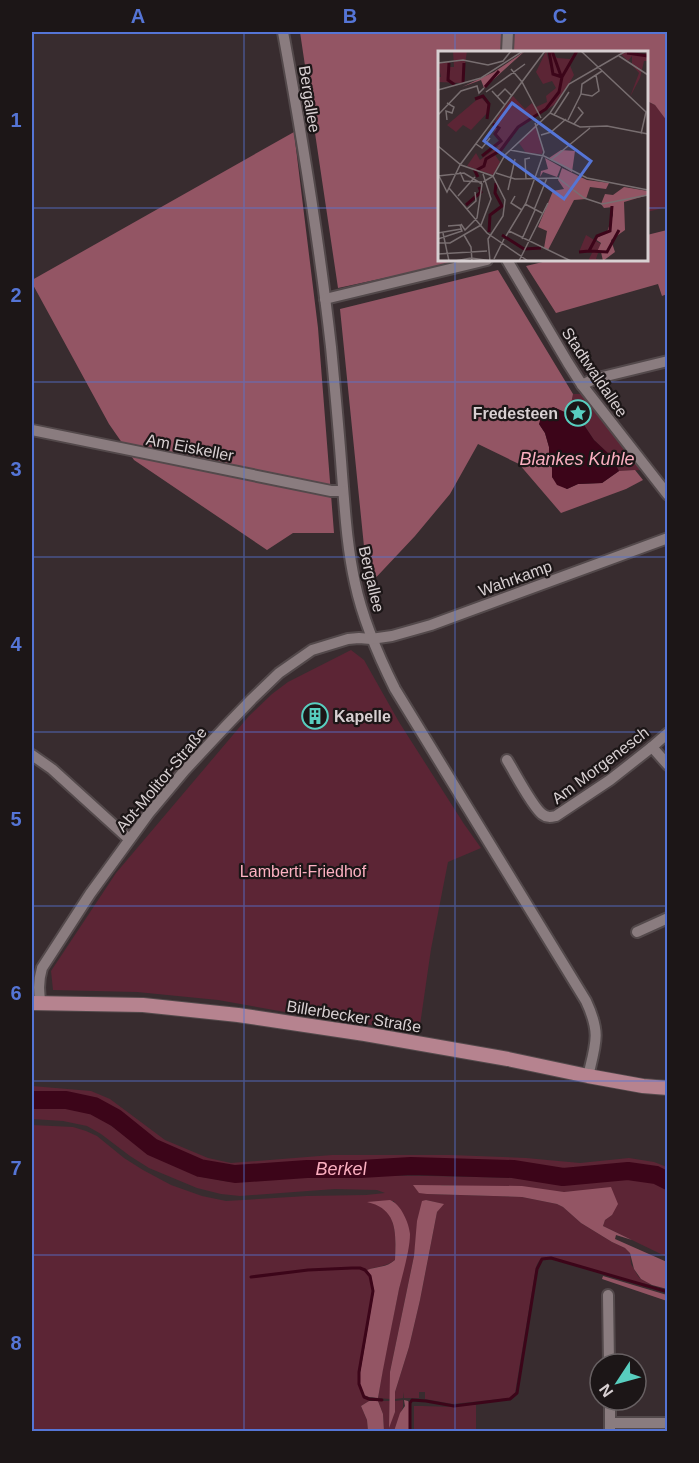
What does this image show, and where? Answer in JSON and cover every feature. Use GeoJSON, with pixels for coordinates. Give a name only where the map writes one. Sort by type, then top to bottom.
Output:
{"type":"FeatureCollection","features":[{"type":"Feature","properties":{"kind":"main road","name":"Billerbecker Straße"},"geometry":{"type":"LineString","coordinates":[[36,1003],[143,1005],[238,1015],[365,1034],[498,1057],[643,1086],[668,1088]]}},
{"type":"Feature","properties":{"kind":"street","name":"Bergallee"},"geometry":{"type":"LineString","coordinates":[[283,32],[325,299],[336,394],[346,532],[356,586],[372,639],[395,689],[586,1001],[596,1034],[596,1044],[588,1076]]}},
{"type":"Feature","properties":{"kind":"street"},"geometry":{"type":"LineString","coordinates":[[507,51],[508,32]]}},
{"type":"Feature","properties":{"kind":"street"},"geometry":{"type":"LineString","coordinates":[[325,299],[483,261]]}},
{"type":"Feature","properties":{"kind":"street","name":"Stadtwaldallee"},"geometry":{"type":"LineString","coordinates":[[508,261],[582,385],[668,495]]}},
{"type":"Feature","properties":{"kind":"street"},"geometry":{"type":"LineString","coordinates":[[582,385],[594,379],[668,361]]}},
{"type":"Feature","properties":{"kind":"street","name":"Am Eiskeller"},"geometry":{"type":"LineString","coordinates":[[32,430],[331,491],[343,491]]}},
{"type":"Feature","properties":{"kind":"street","name":"Wahrkamp"},"geometry":{"type":"LineString","coordinates":[[372,639],[431,625],[668,538]]}},
{"type":"Feature","properties":{"kind":"street","name":"Abt-Molitor-Straße"},"geometry":{"type":"LineString","coordinates":[[36,1003],[42,968],[129,839],[185,770],[252,699],[279,674],[312,650],[348,639],[372,639]]}},
{"type":"Feature","properties":{"kind":"street","name":"Am Morgenesch"},"geometry":{"type":"LineString","coordinates":[[507,760],[535,805],[542,814],[549,818],[569,808],[610,780],[668,733]]}},
{"type":"Feature","properties":{"kind":"street"},"geometry":{"type":"LineString","coordinates":[[652,747],[668,765]]}},
{"type":"Feature","properties":{"kind":"street"},"geometry":{"type":"LineString","coordinates":[[32,755],[52,769],[129,839]]}},
{"type":"Feature","properties":{"kind":"street"},"geometry":{"type":"LineString","coordinates":[[638,932],[668,918]]}},
{"type":"Feature","properties":{"kind":"street"},"geometry":{"type":"LineString","coordinates":[[608,1295],[609,1352]]}},
{"type":"Feature","properties":{"kind":"street"},"geometry":{"type":"LineString","coordinates":[[610,1427],[668,1423]]}},
{"type":"Feature","properties":{"kind":"green space"},"geometry":{"type":"Polygon","coordinates":[[[648,102],[655,105],[668,120],[667,207],[648,212],[648,102]]]}},
{"type":"Feature","properties":{"kind":"green space"},"geometry":{"type":"Polygon","coordinates":[[[573,394],[583,394],[643,470],[619,471],[610,455],[594,440],[584,425],[569,414],[573,394]]]}},
{"type":"Feature","properties":{"kind":"green space","name":"Lamberti-Friedhof"},"geometry":{"type":"Polygon","coordinates":[[[351,650],[364,660],[399,722],[481,848],[448,862],[431,949],[419,1032],[218,1000],[137,992],[53,990],[51,971],[116,873],[249,716],[288,682],[351,650]]]}},
{"type":"Feature","properties":{"kind":"green space"},"geometry":{"type":"Polygon","coordinates":[[[32,1086],[91,1091],[110,1099],[165,1140],[208,1158],[231,1163],[332,1155],[450,1155],[580,1163],[629,1158],[654,1162],[667,1167],[667,1172],[631,1164],[581,1169],[506,1162],[331,1160],[249,1167],[221,1166],[163,1145],[106,1104],[90,1097],[69,1093],[32,1092],[32,1086]]]}},
{"type":"Feature","properties":{"kind":"green space"},"geometry":{"type":"Polygon","coordinates":[[[32,1106],[84,1111],[99,1117],[155,1157],[202,1177],[230,1182],[333,1175],[522,1178],[567,1184],[626,1178],[649,1179],[667,1186],[667,1257],[603,1226],[605,1220],[612,1215],[581,1191],[442,1185],[427,1194],[522,1197],[557,1204],[581,1223],[625,1248],[630,1253],[631,1264],[638,1276],[652,1285],[626,1280],[550,1257],[543,1258],[536,1267],[515,1393],[511,1398],[453,1404],[425,1399],[425,1392],[419,1392],[419,1398],[404,1398],[404,1392],[403,1398],[395,1399],[420,1300],[437,1212],[443,1204],[426,1200],[390,1372],[390,1399],[378,1398],[406,1255],[394,1201],[370,1202],[386,1211],[390,1217],[395,1233],[395,1260],[367,1270],[372,1279],[373,1304],[360,1377],[364,1395],[369,1397],[369,1401],[361,1406],[367,1420],[368,1431],[32,1431],[32,1125],[73,1127],[86,1131],[97,1136],[124,1158],[171,1185],[202,1196],[226,1201],[385,1193],[377,1190],[335,1189],[240,1196],[221,1194],[197,1188],[149,1168],[87,1126],[63,1121],[32,1119],[32,1106]]]}},
{"type":"Feature","properties":{"kind":"green space"},"geometry":{"type":"Polygon","coordinates":[[[403,1400],[403,1407],[394,1431],[384,1431],[383,1414],[378,1401],[390,1401],[389,1425],[395,1412],[395,1401],[403,1400]]]}},
{"type":"Feature","properties":{"kind":"green space"},"geometry":{"type":"Polygon","coordinates":[[[476,1405],[476,1431],[414,1431],[414,1406],[476,1405]]]}},
{"type":"Feature","properties":{"kind":"shaded area"},"geometry":{"type":"Polygon","coordinates":[[[300,32],[505,32],[504,51],[438,51],[438,261],[463,261],[338,288],[300,32]]]}},
{"type":"Feature","properties":{"kind":"shaded area"},"geometry":{"type":"Polygon","coordinates":[[[514,32],[667,32],[667,121],[655,105],[648,102],[648,51],[513,51],[514,32]]]}},
{"type":"Feature","properties":{"kind":"shaded area"},"geometry":{"type":"Polygon","coordinates":[[[294,132],[318,328],[334,533],[293,533],[267,550],[134,460],[109,424],[32,280],[294,132]]]}},
{"type":"Feature","properties":{"kind":"shaded area"},"geometry":{"type":"Polygon","coordinates":[[[667,230],[667,294],[662,296],[658,284],[556,313],[526,266],[547,261],[648,261],[648,235],[667,230]]]}},
{"type":"Feature","properties":{"kind":"shaded area"},"geometry":{"type":"Polygon","coordinates":[[[498,270],[573,394],[569,414],[553,407],[539,424],[545,433],[549,447],[552,477],[567,489],[578,484],[602,483],[619,471],[635,470],[643,480],[626,489],[561,513],[519,464],[478,444],[450,494],[415,536],[368,586],[340,309],[498,270]]]}},
{"type":"Feature","properties":{"kind":"shaded area"},"geometry":{"type":"Polygon","coordinates":[[[413,1185],[522,1186],[564,1192],[611,1187],[618,1204],[603,1226],[632,1240],[616,1235],[615,1239],[667,1262],[667,1289],[641,1279],[634,1269],[630,1253],[625,1248],[581,1223],[557,1204],[522,1197],[419,1193],[413,1185]]]}},
{"type":"Feature","properties":{"kind":"shaded area"},"geometry":{"type":"Polygon","coordinates":[[[390,1200],[398,1205],[404,1214],[410,1240],[378,1398],[364,1395],[360,1384],[374,1291],[371,1276],[367,1270],[385,1266],[395,1260],[395,1232],[390,1216],[385,1210],[367,1202],[390,1200]]]}},
{"type":"Feature","properties":{"kind":"shaded area"},"geometry":{"type":"Polygon","coordinates":[[[422,1201],[444,1204],[437,1212],[420,1300],[395,1392],[395,1412],[389,1428],[390,1372],[414,1256],[417,1221],[422,1201]]]}},
{"type":"Feature","properties":{"kind":"shaded area"},"geometry":{"type":"Polygon","coordinates":[[[603,1276],[667,1295],[667,1301],[602,1279],[603,1276]]]}},
{"type":"Feature","properties":{"kind":"shaded area"},"geometry":{"type":"Polygon","coordinates":[[[404,1400],[409,1403],[409,1431],[394,1431],[405,1406],[404,1400]]]}},
{"type":"Feature","properties":{"kind":"shaded area"},"geometry":{"type":"Polygon","coordinates":[[[369,1401],[378,1401],[383,1414],[384,1431],[368,1431],[367,1420],[361,1406],[369,1401]]]}},
{"type":"Feature","properties":{"kind":"water","name":"Blankes Kuhle"},"geometry":{"type":"Polygon","coordinates":[[[553,407],[569,414],[584,425],[594,440],[610,455],[619,471],[602,483],[578,484],[567,489],[557,485],[552,477],[545,433],[539,424],[542,413],[553,407]]]}},
{"type":"Feature","properties":{"kind":"waterway","name":"Berkel"},"geometry":{"type":"LineString","coordinates":[[32,1100],[66,1100],[94,1106],[116,1118],[152,1147],[200,1168],[235,1174],[411,1166],[513,1169],[563,1177],[628,1171],[656,1175],[668,1181]]}},
{"type":"Feature","properties":{"kind":"waterway"},"geometry":{"type":"LineString","coordinates":[[410,1432],[410,1403],[412,1400],[454,1406],[510,1399],[517,1393],[537,1269],[542,1259],[551,1258],[668,1292]]}},
{"type":"Feature","properties":{"kind":"waterway"},"geometry":{"type":"LineString","coordinates":[[251,1277],[308,1270],[352,1268],[365,1270],[370,1276],[373,1291],[359,1384],[364,1397],[382,1400]]}},
{"type":"Feature","properties":{"kind":"place","name":"Fredesteen"},"geometry":{"type":"Point","coordinates":[578,413]}},
{"type":"Feature","properties":{"kind":"place","name":"Kapelle"},"geometry":{"type":"Point","coordinates":[315,716]}}]}
